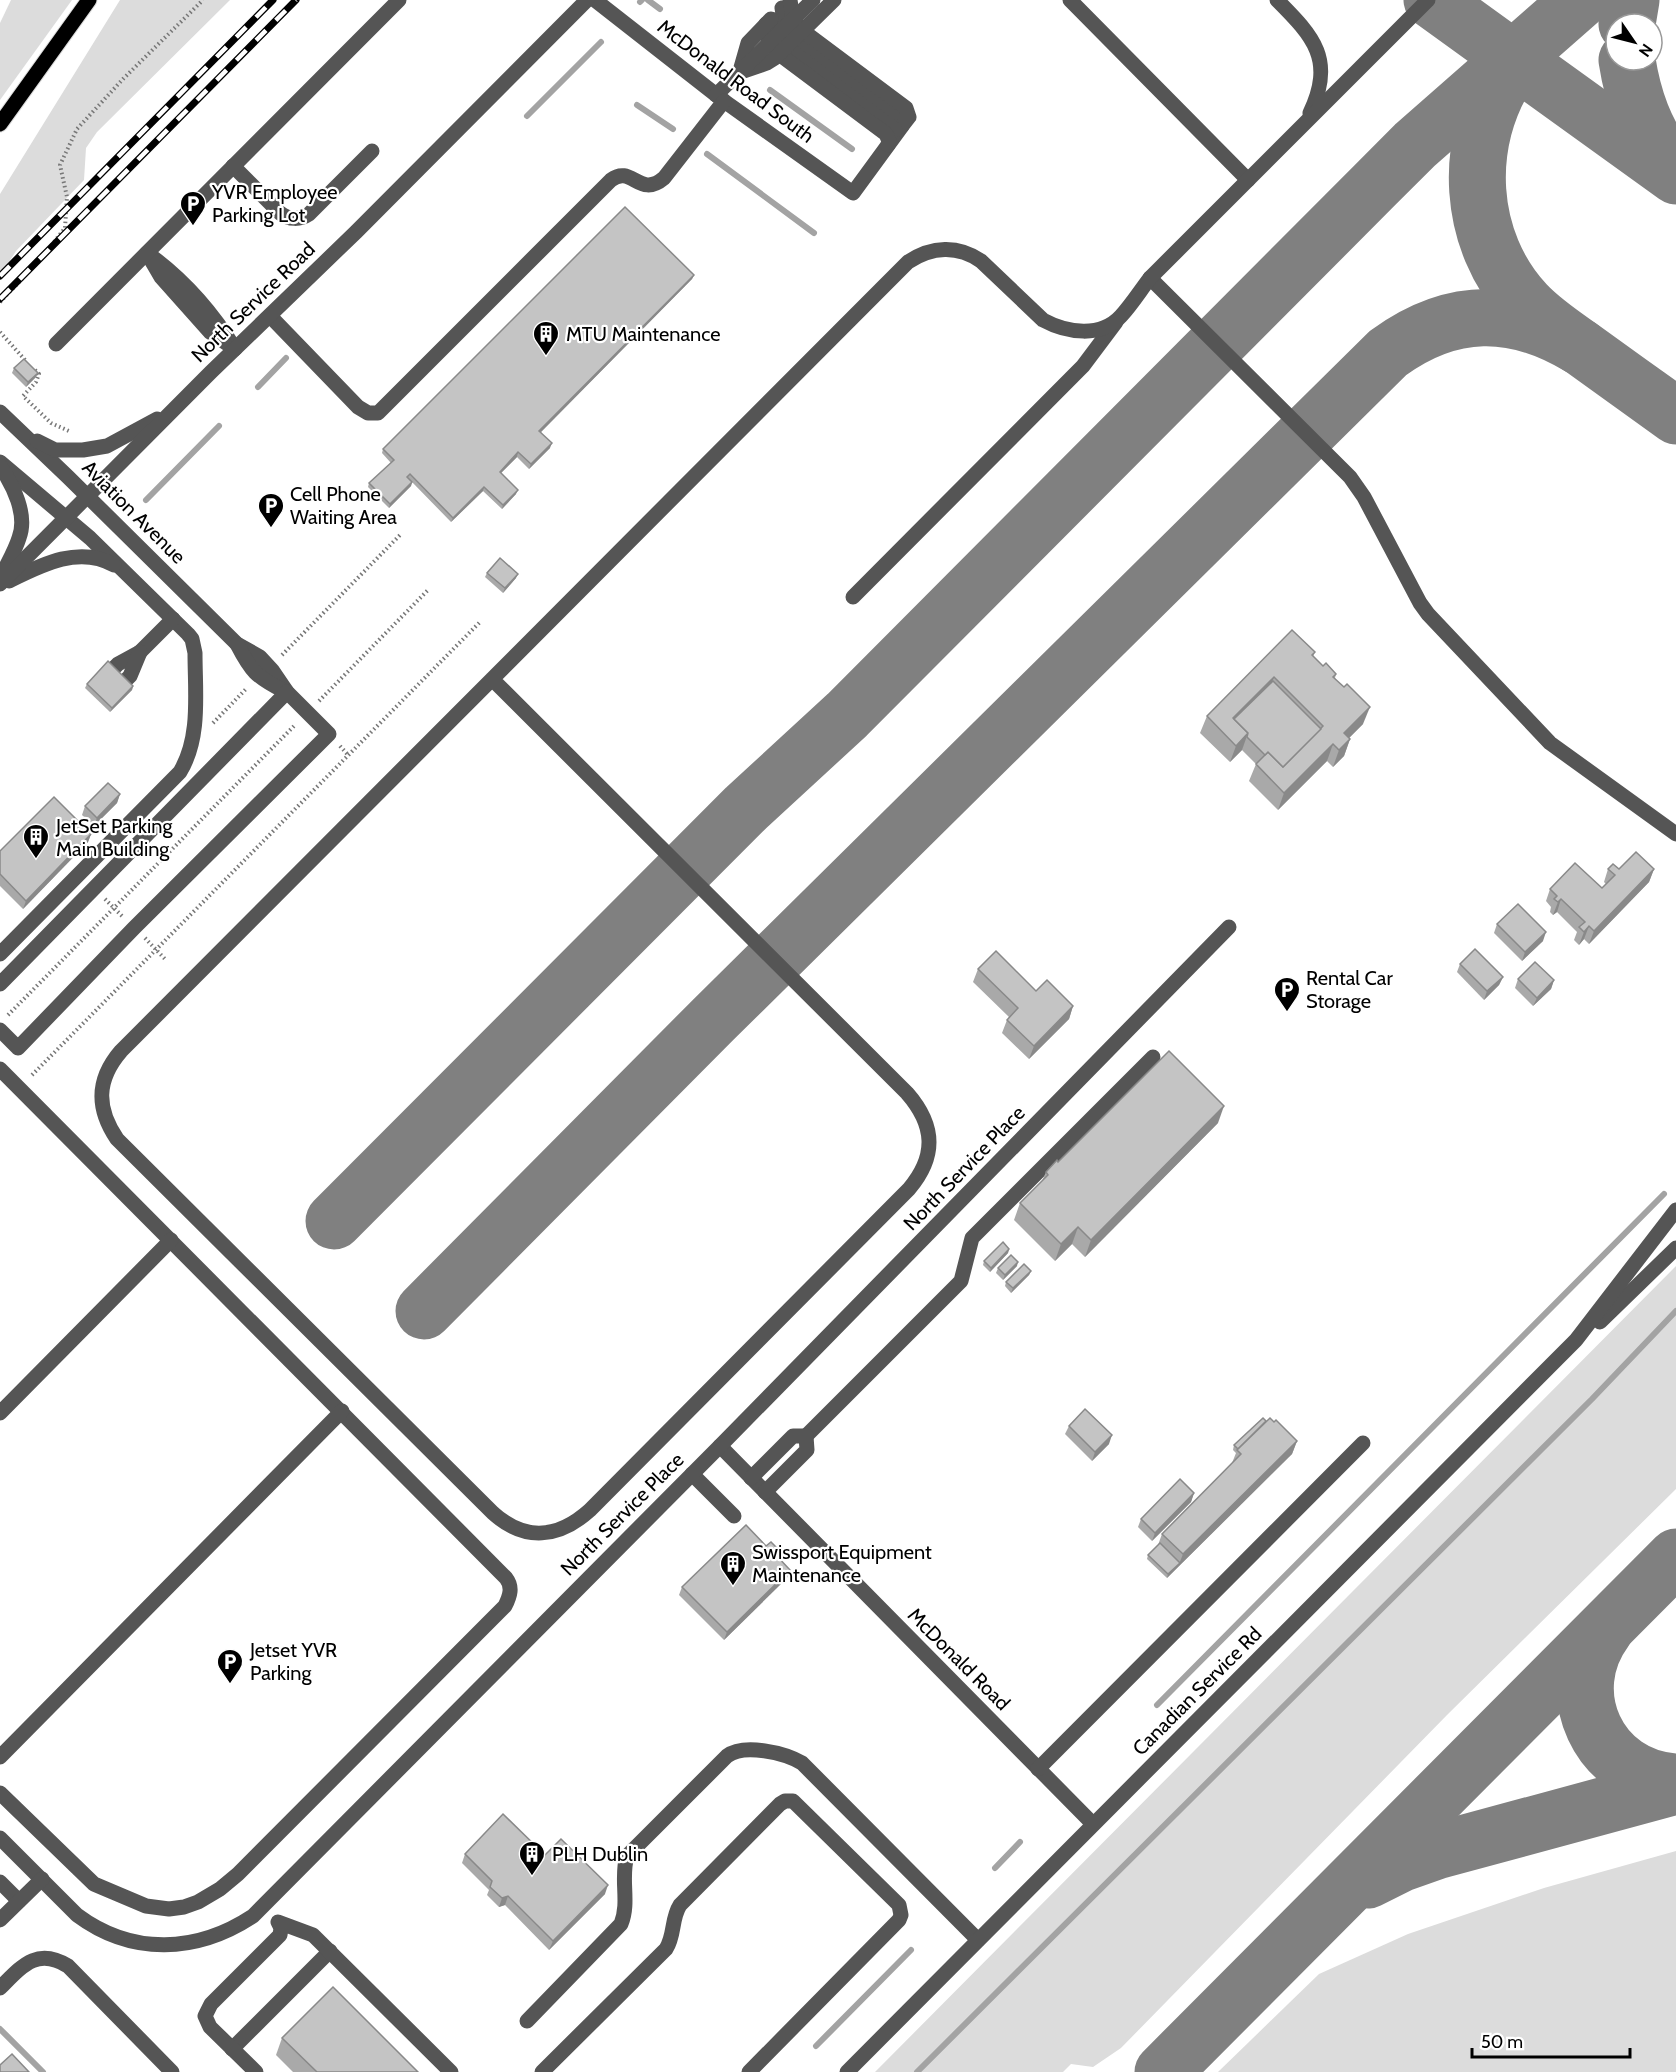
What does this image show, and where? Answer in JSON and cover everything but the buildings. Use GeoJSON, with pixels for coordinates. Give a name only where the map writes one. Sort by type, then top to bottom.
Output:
{"type":"FeatureCollection","features":[{"type":"Feature","properties":{"kind":"main road"},"geometry":{"type":"LineString","coordinates":[[0,124],[89,0]]}},
{"type":"Feature","properties":{"kind":"main road"},"geometry":{"type":"LineString","coordinates":[[0,135],[39,69]]}},
{"type":"Feature","properties":{"kind":"street"},"geometry":{"type":"LineString","coordinates":[[56,344],[399,0]]}},
{"type":"Feature","properties":{"kind":"street","name":"North Service Road"},"geometry":{"type":"LineString","coordinates":[[0,583],[170,412],[356,232],[587,0]]}},
{"type":"Feature","properties":{"kind":"street","name":"McDonald Road South"},"geometry":{"type":"LineString","coordinates":[[595,0],[720,98],[852,193],[895,136]]}},
{"type":"Feature","properties":{"kind":"street"},"geometry":{"type":"LineString","coordinates":[[786,37],[813,0]]}},
{"type":"Feature","properties":{"kind":"street"},"geometry":{"type":"LineString","coordinates":[[270,316],[358,407],[368,413],[378,413],[611,180],[623,175],[651,186],[664,178],[739,74],[834,0]]}},
{"type":"Feature","properties":{"kind":"street"},"geometry":{"type":"LineString","coordinates":[[1070,0],[1248,180]]}},
{"type":"Feature","properties":{"kind":"street"},"geometry":{"type":"LineString","coordinates":[[1277,0],[1311,38],[1320,58],[1320,79],[1314,104],[1299,127]]}},
{"type":"Feature","properties":{"kind":"street"},"geometry":{"type":"LineString","coordinates":[[857,592],[1083,366],[1150,278],[1428,0]]}},
{"type":"Feature","properties":{"kind":"street"},"geometry":{"type":"LineString","coordinates":[[739,74],[748,43],[780,9]]}},
{"type":"Feature","properties":{"kind":"street"},"geometry":{"type":"LineString","coordinates":[[780,9],[786,37],[886,134],[889,141],[895,136],[901,120],[899,117],[786,37],[780,9]]}},
{"type":"Feature","properties":{"kind":"street"},"geometry":{"type":"LineString","coordinates":[[233,166],[280,213],[288,218],[299,219],[309,214],[372,152]]}},
{"type":"Feature","properties":{"kind":"street"},"geometry":{"type":"LineString","coordinates":[[492,679],[907,1093],[921,1111],[930,1137],[923,1170],[909,1189],[590,1510],[569,1525],[545,1533],[512,1528],[494,1513],[117,1138],[102,1108],[101,1096],[106,1072],[121,1051],[898,271],[919,255],[939,249],[961,251],[972,255],[991,269],[1043,320],[1063,328],[1087,331],[1100,328],[1120,317]]}},
{"type":"Feature","properties":{"kind":"street"},"geometry":{"type":"LineString","coordinates":[[147,253],[170,268],[219,324],[235,349]]}},
{"type":"Feature","properties":{"kind":"street"},"geometry":{"type":"LineString","coordinates":[[1150,278],[1350,477],[1364,496],[1428,614],[1529,722],[1557,748],[1676,834]]}},
{"type":"Feature","properties":{"kind":"street","name":"Aviation Avenue"},"geometry":{"type":"LineString","coordinates":[[0,412],[237,644],[249,667],[262,680],[287,692],[329,734],[134,928],[18,1048]]}},
{"type":"Feature","properties":{"kind":"street"},"geometry":{"type":"LineString","coordinates":[[21,432],[55,450],[83,450],[107,446],[170,412]]}},
{"type":"Feature","properties":{"kind":"street"},"geometry":{"type":"LineString","coordinates":[[0,464],[66,517],[125,570],[192,639],[195,653],[195,728],[194,739],[185,763],[170,784],[0,954]]}},
{"type":"Feature","properties":{"kind":"street"},"geometry":{"type":"LineString","coordinates":[[0,464],[19,506],[22,524],[20,537],[0,583]]}},
{"type":"Feature","properties":{"kind":"street"},"geometry":{"type":"LineString","coordinates":[[0,583],[45,563],[74,557],[98,558],[125,570]]}},
{"type":"Feature","properties":{"kind":"street"},"geometry":{"type":"LineString","coordinates":[[113,669],[140,652],[174,620]]}},
{"type":"Feature","properties":{"kind":"street"},"geometry":{"type":"LineString","coordinates":[[126,681],[140,652]]}},
{"type":"Feature","properties":{"kind":"street"},"geometry":{"type":"LineString","coordinates":[[0,984],[287,692]]}},
{"type":"Feature","properties":{"kind":"street","name":"North Service Place"},"geometry":{"type":"LineString","coordinates":[[0,1838],[77,1915],[91,1926],[124,1940],[160,1945],[200,1941],[236,1927],[263,1906],[720,1446],[1229,927]]}},
{"type":"Feature","properties":{"kind":"street"},"geometry":{"type":"LineString","coordinates":[[0,1792],[94,1884],[157,1909],[184,1907],[198,1902],[220,1889],[238,1874],[505,1606],[510,1595],[506,1578],[0,1067],[18,1048],[1,1025]]}},
{"type":"Feature","properties":{"kind":"street"},"geometry":{"type":"LineString","coordinates":[[765,1492],[807,1450],[807,1436],[961,1281],[972,1238],[1153,1057]]}},
{"type":"Feature","properties":{"kind":"street"},"geometry":{"type":"LineString","coordinates":[[1576,1340],[1676,1210]]}},
{"type":"Feature","properties":{"kind":"street"},"geometry":{"type":"LineString","coordinates":[[1642,1281],[1676,1236]]}},
{"type":"Feature","properties":{"kind":"street"},"geometry":{"type":"LineString","coordinates":[[0,1413],[171,1240]]}},
{"type":"Feature","properties":{"kind":"street"},"geometry":{"type":"LineString","coordinates":[[1576,1340],[1606,1317],[1676,1248]]}},
{"type":"Feature","properties":{"kind":"street","name":"Canadian Service Rd"},"geometry":{"type":"LineString","coordinates":[[847,2072],[1576,1340]]}},
{"type":"Feature","properties":{"kind":"street"},"geometry":{"type":"LineString","coordinates":[[0,1757],[342,1412]]}},
{"type":"Feature","properties":{"kind":"street"},"geometry":{"type":"LineString","coordinates":[[751,1478],[793,1436],[807,1436]]}},
{"type":"Feature","properties":{"kind":"street"},"geometry":{"type":"LineString","coordinates":[[1038,1769],[1363,1443]]}},
{"type":"Feature","properties":{"kind":"street","name":"McDonald Road"},"geometry":{"type":"LineString","coordinates":[[720,1446],[1094,1824]]}},
{"type":"Feature","properties":{"kind":"street"},"geometry":{"type":"LineString","coordinates":[[692,1474],[734,1516]]}},
{"type":"Feature","properties":{"kind":"street"},"geometry":{"type":"LineString","coordinates":[[527,2021],[621,1924],[626,1905],[624,1870],[627,1856],[727,1756],[740,1749],[783,1755],[802,1763],[978,1940]]}},
{"type":"Feature","properties":{"kind":"street"},"geometry":{"type":"LineString","coordinates":[[542,2072],[666,1949],[672,1935],[674,1914],[680,1905],[780,1804],[784,1801],[793,1802],[899,1905],[901,1915],[899,1920],[749,2072]]}},
{"type":"Feature","properties":{"kind":"street"},"geometry":{"type":"LineString","coordinates":[[0,1920],[42,1879]]}},
{"type":"Feature","properties":{"kind":"street"},"geometry":{"type":"LineString","coordinates":[[0,1882],[19,1901]]}},
{"type":"Feature","properties":{"kind":"street"},"geometry":{"type":"LineString","coordinates":[[256,2072],[207,2022],[205,2016],[211,2004],[280,1935],[281,1928],[278,1922],[263,1906]]}},
{"type":"Feature","properties":{"kind":"street"},"geometry":{"type":"LineString","coordinates":[[278,1922],[307,1931],[330,1951],[451,2072]]}},
{"type":"Feature","properties":{"kind":"street"},"geometry":{"type":"LineString","coordinates":[[232,2049],[330,1951]]}},
{"type":"Feature","properties":{"kind":"street"},"geometry":{"type":"LineString","coordinates":[[0,1988],[28,1962],[48,1957],[58,1960],[68,1966],[172,2072]]}},
{"type":"Feature","properties":{"kind":"path"},"geometry":{"type":"LineString","coordinates":[[0,302],[40,260],[66,228],[67,196],[60,165],[77,129],[202,0]]}},
{"type":"Feature","properties":{"kind":"path"},"geometry":{"type":"LineString","coordinates":[[0,332],[39,374],[36,382],[23,396],[51,423],[73,431]]}},
{"type":"Feature","properties":{"kind":"path"},"geometry":{"type":"LineString","coordinates":[[282,656],[401,534]]}},
{"type":"Feature","properties":{"kind":"path"},"geometry":{"type":"LineString","coordinates":[[315,705],[428,590]]}},
{"type":"Feature","properties":{"kind":"path"},"geometry":{"type":"LineString","coordinates":[[33,1075],[481,621]]}},
{"type":"Feature","properties":{"kind":"path"},"geometry":{"type":"LineString","coordinates":[[208,728],[254,681]]}},
{"type":"Feature","properties":{"kind":"path"},"geometry":{"type":"LineString","coordinates":[[1,1025],[298,721]]}},
{"type":"Feature","properties":{"kind":"path"},"geometry":{"type":"LineString","coordinates":[[100,894],[130,924]]}},
{"type":"Feature","properties":{"kind":"path"},"geometry":{"type":"LineString","coordinates":[[142,936],[165,959]]}},
{"type":"Feature","properties":{"kind":"shaded area"},"geometry":{"type":"Polygon","coordinates":[[[11,0],[72,0],[0,100],[0,23],[11,0]]]}},
{"type":"Feature","properties":{"kind":"shaded area"},"geometry":{"type":"Polygon","coordinates":[[[120,0],[230,0],[97,132],[86,148],[84,180],[16,251],[0,276],[0,194],[120,0]]]}},
{"type":"Feature","properties":{"kind":"shaded area"},"geometry":{"type":"Polygon","coordinates":[[[1676,1266],[1676,1489],[1447,1715],[1121,2048],[1093,2067],[1071,2064],[1063,2072],[875,2072],[1676,1266]]]}},
{"type":"Feature","properties":{"kind":"shaded area"},"geometry":{"type":"Polygon","coordinates":[[[1676,1851],[1676,2072],[1218,2072],[1319,1974],[1408,1934],[1544,1888],[1676,1851]]]}},
{"type":"Feature","properties":{"kind":"waterway"},"geometry":{"type":"LineString","coordinates":[[648,0],[660,9]]}},
{"type":"Feature","properties":{"kind":"waterway"},"geometry":{"type":"LineString","coordinates":[[527,116],[601,42]]}},
{"type":"Feature","properties":{"kind":"waterway"},"geometry":{"type":"LineString","coordinates":[[770,90],[852,149]]}},
{"type":"Feature","properties":{"kind":"waterway"},"geometry":{"type":"LineString","coordinates":[[637,105],[673,129]]}},
{"type":"Feature","properties":{"kind":"waterway"},"geometry":{"type":"LineString","coordinates":[[707,154],[814,233]]}},
{"type":"Feature","properties":{"kind":"waterway"},"geometry":{"type":"LineString","coordinates":[[258,387],[286,358]]}},
{"type":"Feature","properties":{"kind":"waterway"},"geometry":{"type":"LineString","coordinates":[[146,500],[219,426]]}},
{"type":"Feature","properties":{"kind":"waterway"},"geometry":{"type":"LineString","coordinates":[[1157,1705],[1664,1194]]}},
{"type":"Feature","properties":{"kind":"waterway"},"geometry":{"type":"LineString","coordinates":[[917,2072],[1592,1399],[1676,1311]]}},
{"type":"Feature","properties":{"kind":"waterway"},"geometry":{"type":"LineString","coordinates":[[995,1868],[1020,1842]]}},
{"type":"Feature","properties":{"kind":"waterway"},"geometry":{"type":"LineString","coordinates":[[816,2046],[911,1950]]}},
{"type":"Feature","properties":{"kind":"waterway"},"geometry":{"type":"LineString","coordinates":[[0,2029],[43,2072]]}},
{"type":"Feature","properties":{"kind":"taxiway"},"geometry":{"type":"LineString","coordinates":[[1432,0],[1676,176]]}},
{"type":"Feature","properties":{"kind":"taxiway"},"geometry":{"type":"LineString","coordinates":[[334,1221],[746,808],[847,715],[1415,145],[1580,0]]}},
{"type":"Feature","properties":{"kind":"taxiway"},"geometry":{"type":"LineString","coordinates":[[1629,12],[1631,0]]}},
{"type":"Feature","properties":{"kind":"taxiway"},"geometry":{"type":"LineString","coordinates":[[1509,71],[1494,99],[1484,128],[1478,159],[1478,190],[1482,221],[1492,251],[1506,279],[1539,317],[1676,416]]}},
{"type":"Feature","properties":{"kind":"taxiway"},"geometry":{"type":"LineString","coordinates":[[1630,72],[1641,115],[1653,140],[1669,164]]}},
{"type":"Feature","properties":{"kind":"taxiway"},"geometry":{"type":"LineString","coordinates":[[424,1311],[713,1020],[1388,353],[1435,327],[1459,320],[1483,318],[1507,319],[1531,325],[1580,347]]}},
{"type":"Feature","properties":{"kind":"taxiway"},"geometry":{"type":"LineString","coordinates":[[1163,2072],[1676,1557]]}},
{"type":"Feature","properties":{"kind":"taxiway"},"geometry":{"type":"LineString","coordinates":[[1605,1630],[1592,1654],[1586,1679],[1587,1704],[1594,1728],[1607,1748],[1626,1765],[1649,1777],[1676,1782]]}},
{"type":"Feature","properties":{"kind":"taxiway"},"geometry":{"type":"LineString","coordinates":[[1368,1880],[1402,1863],[1436,1851],[1676,1786]]}},
{"type":"Feature","properties":{"kind":"railway"},"geometry":{"type":"LineString","coordinates":[[0,276],[273,0]]}},
{"type":"Feature","properties":{"kind":"railway"},"geometry":{"type":"LineString","coordinates":[[0,299],[296,0]]}},
{"type":"Feature","properties":{"kind":"place","name":"YVR Employee Parking Lot"},"geometry":{"type":"Point","coordinates":[193,227]}},
{"type":"Feature","properties":{"kind":"place","name":"MTU Maintenance"},"geometry":{"type":"Point","coordinates":[546,357]}},
{"type":"Feature","properties":{"kind":"place","name":"Cell Phone Waiting Area"},"geometry":{"type":"Point","coordinates":[271,529]}},
{"type":"Feature","properties":{"kind":"place","name":"JetSet Parking Main Building"},"geometry":{"type":"Point","coordinates":[36,860]}},
{"type":"Feature","properties":{"kind":"place","name":"Rental Car Storage"},"geometry":{"type":"Point","coordinates":[1287,1013]}},
{"type":"Feature","properties":{"kind":"place","name":"Swissport Equipment Maintenance"},"geometry":{"type":"Point","coordinates":[733,1587]}},
{"type":"Feature","properties":{"kind":"place","name":"Jetset YVR Parking"},"geometry":{"type":"Point","coordinates":[230,1685]}},
{"type":"Feature","properties":{"kind":"place","name":"PLH Dublin"},"geometry":{"type":"Point","coordinates":[532,1877]}}]}
